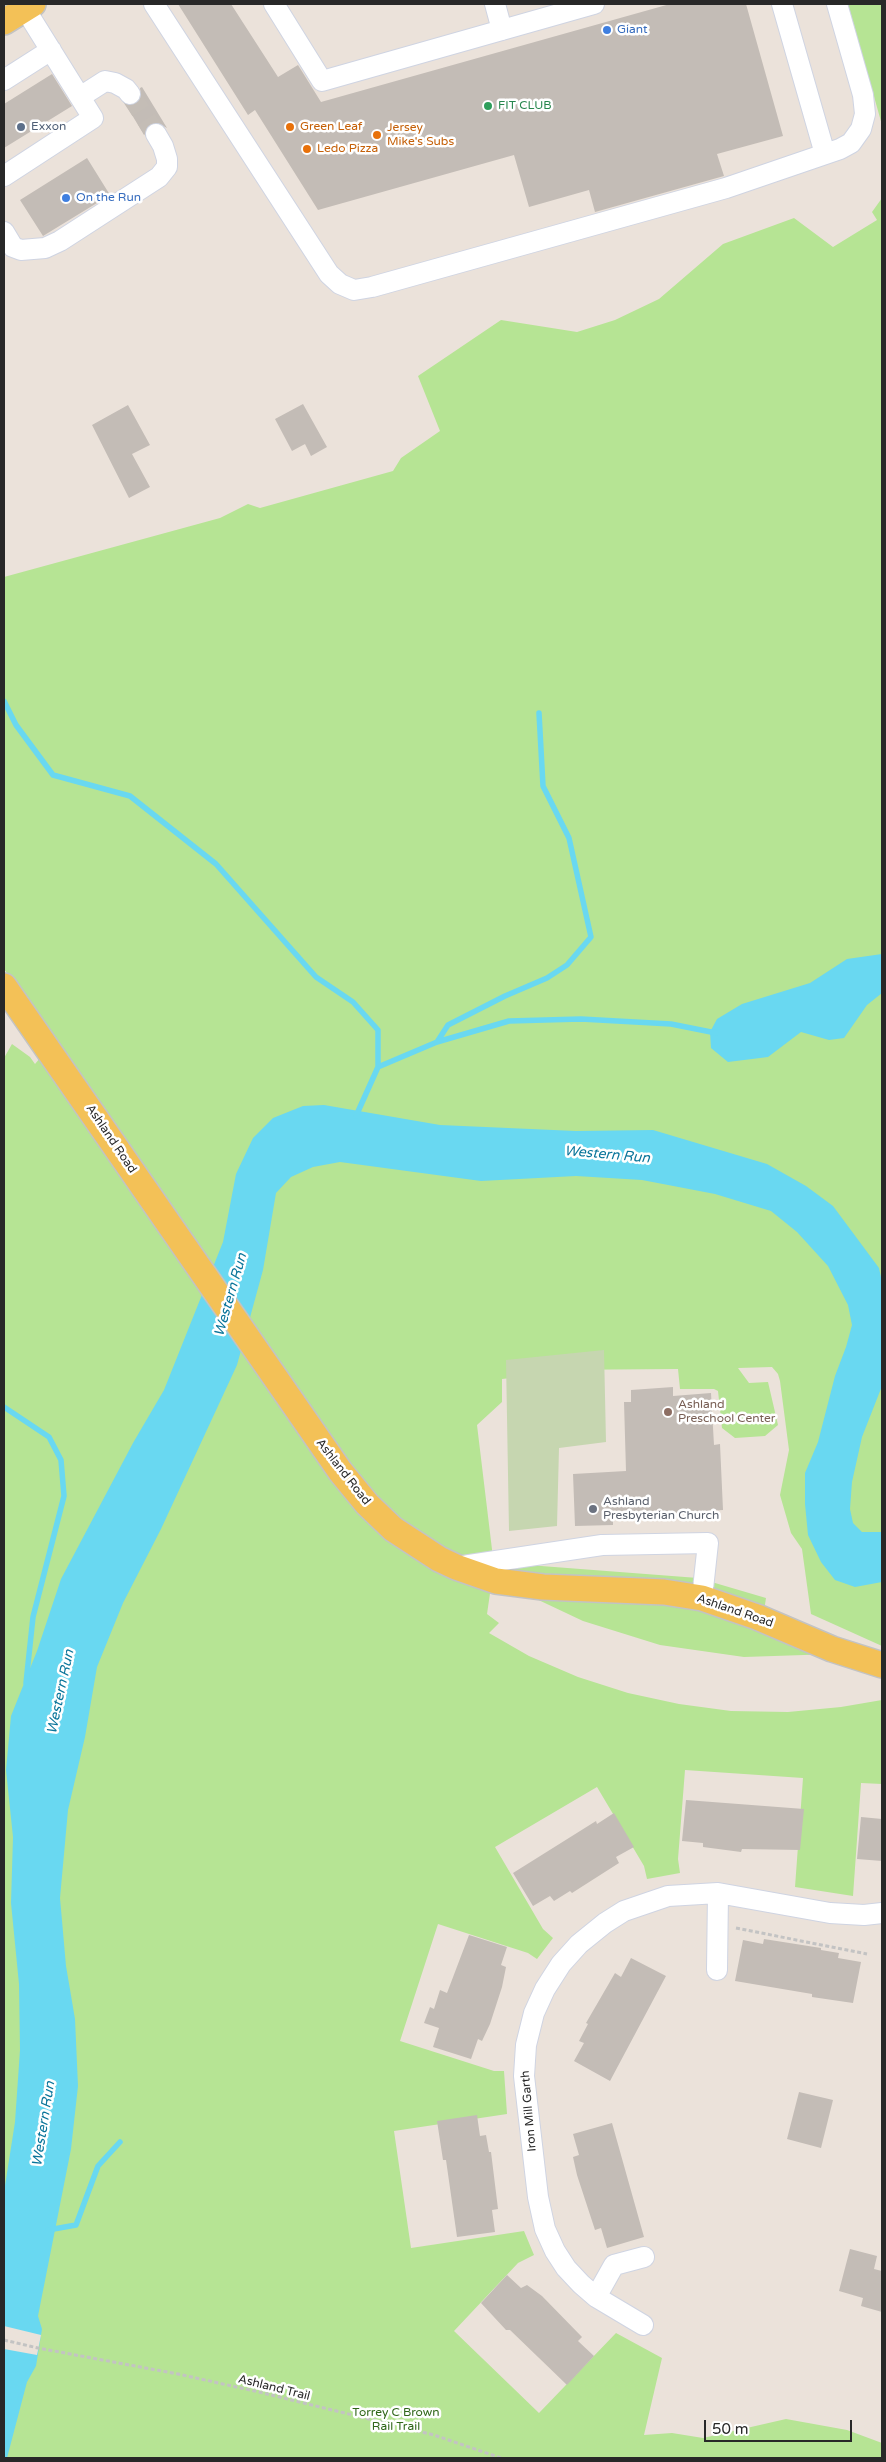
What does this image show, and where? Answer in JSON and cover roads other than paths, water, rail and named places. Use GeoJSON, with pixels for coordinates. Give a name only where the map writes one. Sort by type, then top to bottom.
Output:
{"type":"FeatureCollection","features":[{"type":"Feature","properties":{"kind":"main road"},"geometry":{"type":"LineString","coordinates":[[4,22],[27,5]]}},
{"type":"Feature","properties":{"kind":"main road","name":"Ashland Road"},"geometry":{"type":"LineString","coordinates":[[4,986],[340,1471],[367,1504],[393,1529],[415,1546],[456,1567],[496,1581],[523,1585],[646,1591],[702,1598],[757,1617],[832,1650],[882,1665]]}},
{"type":"Feature","properties":{"kind":"street"},"geometry":{"type":"LineString","coordinates":[[154,4],[329,274],[340,284],[354,290],[382,285],[726,188],[840,149],[857,137],[865,114],[863,95],[837,4]]}},
{"type":"Feature","properties":{"kind":"street"},"geometry":{"type":"LineString","coordinates":[[274,4],[322,81],[594,4]]}},
{"type":"Feature","properties":{"kind":"street"},"geometry":{"type":"LineString","coordinates":[[495,4],[502,30]]}},
{"type":"Feature","properties":{"kind":"street"},"geometry":{"type":"LineString","coordinates":[[782,4],[825,154]]}},
{"type":"Feature","properties":{"kind":"street"},"geometry":{"type":"LineString","coordinates":[[4,176],[93,118],[51,50],[27,5]]}},
{"type":"Feature","properties":{"kind":"street"},"geometry":{"type":"LineString","coordinates":[[4,80],[51,50]]}},
{"type":"Feature","properties":{"kind":"street"},"geometry":{"type":"LineString","coordinates":[[80,97],[105,81],[116,83],[130,94]]}},
{"type":"Feature","properties":{"kind":"street"},"geometry":{"type":"LineString","coordinates":[[4,232],[13,247],[21,250],[45,248],[60,241],[118,204],[159,177],[167,167],[163,146],[156,134]]}},
{"type":"Feature","properties":{"kind":"street"},"geometry":{"type":"LineString","coordinates":[[456,1567],[602,1545],[708,1543],[702,1598]]}},
{"type":"Feature","properties":{"kind":"street","name":"Iron Mill Garth"},"geometry":{"type":"LineString","coordinates":[[644,2325],[596,2296],[566,2268],[555,2251],[545,2229],[538,2197],[524,2076],[526,2045],[534,2013],[545,1989],[561,1964],[579,1944],[605,1923],[624,1911],[652,1900],[684,1893],[718,1893],[830,1913],[864,1915],[882,1913]]}},
{"type":"Feature","properties":{"kind":"street"},"geometry":{"type":"LineString","coordinates":[[717,1970],[718,1893]]}},
{"type":"Feature","properties":{"kind":"street"},"geometry":{"type":"LineString","coordinates":[[596,2296],[614,2266],[644,2257]]}},
{"type":"Feature","properties":{"kind":"water"},"geometry":{"type":"Polygon","coordinates":[[[882,954],[882,993],[867,1005],[844,1038],[829,1040],[801,1032],[768,1057],[728,1062],[711,1048],[710,1032],[717,1019],[742,1004],[810,983],[847,959],[882,954]]]}},
{"type":"Feature","properties":{"kind":"water","name":"Western Run"},"geometry":{"type":"Polygon","coordinates":[[[324,1105],[440,1125],[576,1131],[653,1130],[767,1164],[806,1186],[833,1206],[879,1268],[882,1282],[882,1386],[862,1437],[852,1482],[850,1509],[853,1523],[862,1532],[882,1532],[882,1582],[855,1587],[835,1580],[821,1562],[808,1535],[805,1473],[818,1442],[835,1376],[852,1325],[848,1305],[828,1266],[797,1232],[771,1211],[715,1194],[642,1180],[576,1176],[481,1181],[340,1162],[313,1167],[291,1177],[276,1193],[263,1270],[237,1365],[161,1529],[123,1603],[97,1667],[85,1737],[68,1810],[60,1898],[66,1966],[75,2019],[78,2086],[71,2149],[38,2316],[42,2329],[36,2366],[27,2382],[7,2458],[4,2458],[4,2192],[15,2122],[20,2050],[19,1984],[11,1903],[13,1837],[6,1770],[11,1716],[37,1651],[61,1579],[133,1443],[164,1390],[223,1242],[236,1174],[253,1138],[273,1118],[303,1106],[324,1105]]]}},
{"type":"Feature","properties":{"kind":"waterway"},"geometry":{"type":"LineString","coordinates":[[4,701],[16,725],[53,775],[130,796],[216,864],[316,977],[353,1002],[378,1030],[378,1067]]}},
{"type":"Feature","properties":{"kind":"waterway"},"geometry":{"type":"LineString","coordinates":[[437,1042],[448,1025],[505,996],[547,978],[567,965],[591,937],[569,838],[543,786],[539,713]]}},
{"type":"Feature","properties":{"kind":"waterway"},"geometry":{"type":"LineString","coordinates":[[356,1116],[378,1067],[437,1042],[509,1021],[581,1019],[671,1024],[716,1033]]}},
{"type":"Feature","properties":{"kind":"waterway"},"geometry":{"type":"LineString","coordinates":[[4,1407],[49,1437],[61,1460],[64,1496],[33,1617],[26,1683]]}},
{"type":"Feature","properties":{"kind":"waterway"},"geometry":{"type":"LineString","coordinates":[[48,2230],[76,2225],[98,2166],[120,2142]]}},
{"type":"Feature","properties":{"kind":"tunnel"},"geometry":{"type":"LineString","coordinates":[[130,94],[156,134]]}},
{"type":"Feature","properties":{"kind":"place","name":"Giant"},"geometry":{"type":"Point","coordinates":[607,30]}},
{"type":"Feature","properties":{"kind":"place","name":"FIT CLUB"},"geometry":{"type":"Point","coordinates":[488,106]}},
{"type":"Feature","properties":{"kind":"place","name":"Exxon"},"geometry":{"type":"Point","coordinates":[21,127]}},
{"type":"Feature","properties":{"kind":"place","name":"Green Leaf"},"geometry":{"type":"Point","coordinates":[290,127]}},
{"type":"Feature","properties":{"kind":"place","name":"Jersey Mike's Subs"},"geometry":{"type":"Point","coordinates":[377,135]}},
{"type":"Feature","properties":{"kind":"place","name":"Ledo Pizza"},"geometry":{"type":"Point","coordinates":[307,149]}},
{"type":"Feature","properties":{"kind":"place","name":"On the Run"},"geometry":{"type":"Point","coordinates":[66,198]}},
{"type":"Feature","properties":{"kind":"place","name":"Ashland Preschool Center"},"geometry":{"type":"Point","coordinates":[668,1412]}},
{"type":"Feature","properties":{"kind":"place","name":"Ashland Presbyterian Church"},"geometry":{"type":"Point","coordinates":[593,1509]}},
{"type":"Feature","properties":{"kind":"park label","name":"Torrey C Brown Rail Trail"},"geometry":{"type":"Point","coordinates":[396,2420]}}]}
